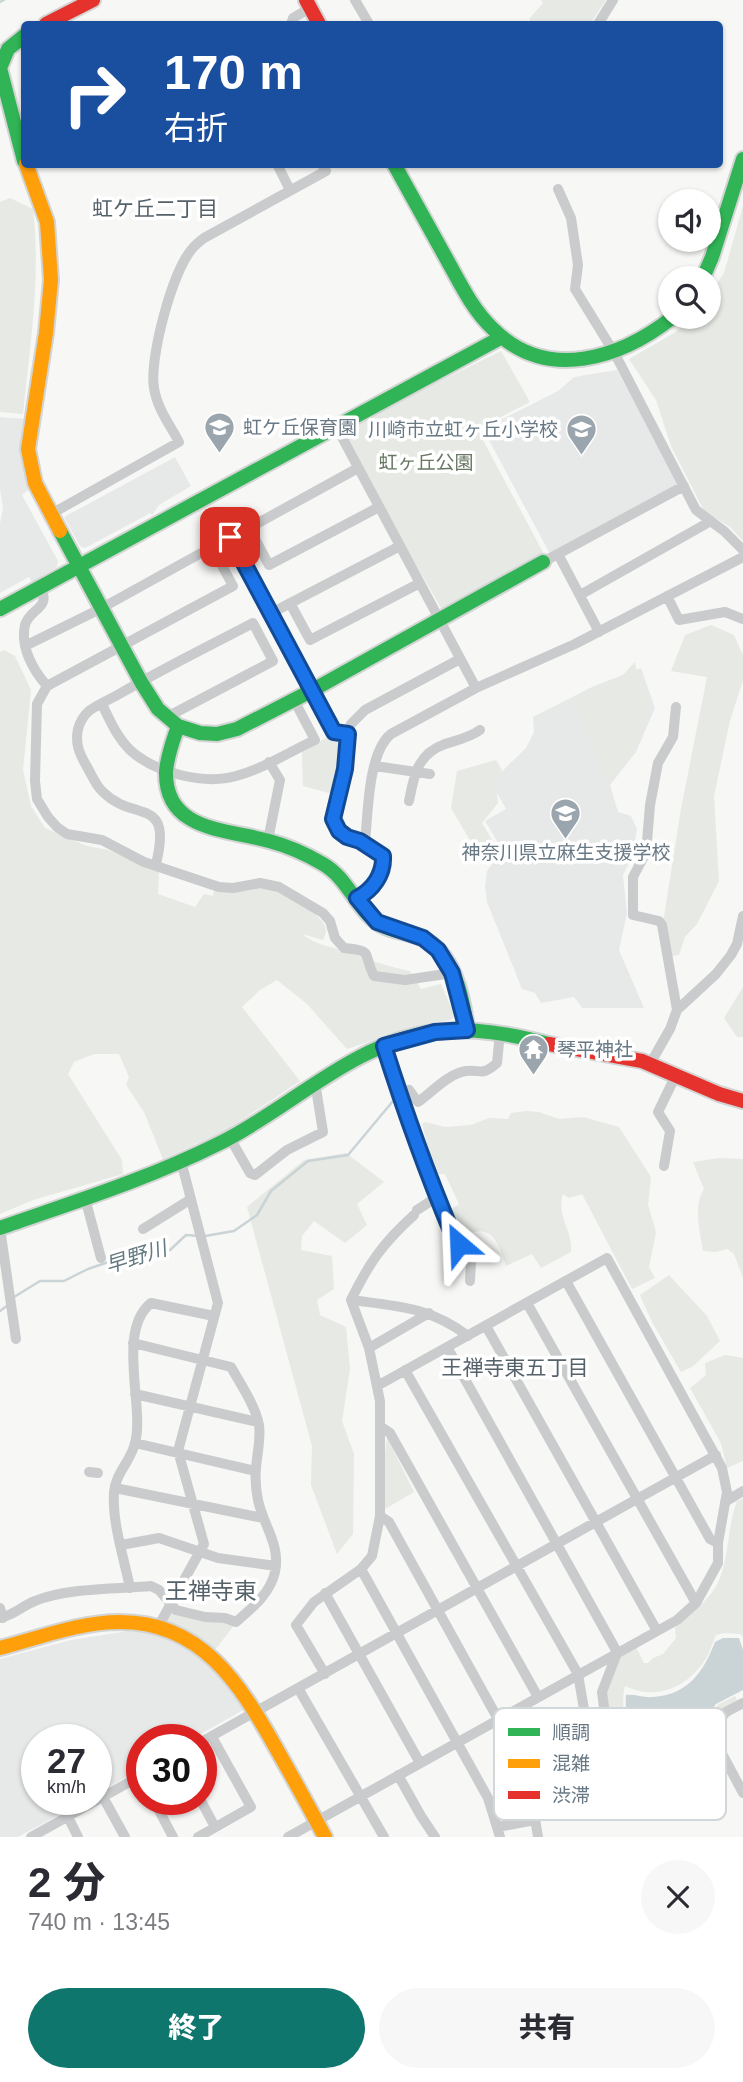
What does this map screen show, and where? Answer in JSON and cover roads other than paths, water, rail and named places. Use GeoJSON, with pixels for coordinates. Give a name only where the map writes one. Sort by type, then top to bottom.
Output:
{"type":"FeatureCollection","features":[{"type":"Feature","properties":{"kind":"street"},"geometry":{"type":"LineString","coordinates":[[52,21],[93,0]]}},
{"type":"Feature","properties":{"kind":"street"},"geometry":{"type":"LineString","coordinates":[[355,0],[367,21]]}},
{"type":"Feature","properties":{"kind":"street"},"geometry":{"type":"LineString","coordinates":[[600,21],[612,0]]}},
{"type":"Feature","properties":{"kind":"street"},"geometry":{"type":"LineString","coordinates":[[292,21],[308,4],[317,21]]}},
{"type":"Feature","properties":{"kind":"street"},"geometry":{"type":"LineString","coordinates":[[21,38],[1,54],[0,68],[21,148]]}},
{"type":"Feature","properties":{"kind":"street"},"geometry":{"type":"LineString","coordinates":[[708,266],[743,159]]}},
{"type":"Feature","properties":{"kind":"street"},"geometry":{"type":"LineString","coordinates":[[27,168],[47,222],[51,280],[46,333],[28,449],[35,483],[100,609],[150,698],[172,721],[200,733],[217,734],[237,729],[684,486]]}},
{"type":"Feature","properties":{"kind":"street"},"geometry":{"type":"LineString","coordinates":[[279,168],[290,190]]}},
{"type":"Feature","properties":{"kind":"street"},"geometry":{"type":"LineString","coordinates":[[51,514],[179,442],[160,408],[152,376],[154,358],[174,284],[191,250],[204,238],[326,171],[324,168]]}},
{"type":"Feature","properties":{"kind":"street"},"geometry":{"type":"LineString","coordinates":[[396,168],[473,306],[502,337],[545,357],[586,360],[615,354],[658,327]]}},
{"type":"Feature","properties":{"kind":"street"},"geometry":{"type":"LineString","coordinates":[[558,189],[571,218],[578,265],[575,289],[615,354],[696,510],[743,550]]}},
{"type":"Feature","properties":{"kind":"street"},"geometry":{"type":"LineString","coordinates":[[0,609],[502,337]]}},
{"type":"Feature","properties":{"kind":"street"},"geometry":{"type":"LineString","coordinates":[[336,426],[476,688]]}},
{"type":"Feature","properties":{"kind":"street"},"geometry":{"type":"LineString","coordinates":[[358,468],[249,528],[269,565],[379,507]]}},
{"type":"Feature","properties":{"kind":"street"},"geometry":{"type":"LineString","coordinates":[[580,595],[711,521]]}},
{"type":"Feature","properties":{"kind":"street"},"geometry":{"type":"LineString","coordinates":[[229,535],[334,732],[348,734]]}},
{"type":"Feature","properties":{"kind":"street"},"geometry":{"type":"LineString","coordinates":[[25,646],[100,609],[212,547],[233,586],[47,686],[37,704],[34,758],[37,799],[43,810],[57,827],[68,834],[102,840],[144,862],[219,887],[233,888],[260,883],[279,887],[323,913],[330,921],[335,938],[344,948],[366,953],[373,976],[405,980],[452,973]]}},
{"type":"Feature","properties":{"kind":"street"},"geometry":{"type":"LineString","coordinates":[[279,609],[400,547]]}},
{"type":"Feature","properties":{"kind":"street"},"geometry":{"type":"LineString","coordinates":[[558,554],[599,632]]}},
{"type":"Feature","properties":{"kind":"street"},"geometry":{"type":"LineString","coordinates":[[365,843],[375,766],[380,748],[391,733],[476,688],[599,632],[743,556]]}},
{"type":"Feature","properties":{"kind":"street"},"geometry":{"type":"LineString","coordinates":[[290,603],[310,640],[420,583]]}},
{"type":"Feature","properties":{"kind":"street"},"geometry":{"type":"LineString","coordinates":[[41,588],[43,603],[26,623],[25,646],[37,675],[47,686]]}},
{"type":"Feature","properties":{"kind":"street"},"geometry":{"type":"LineString","coordinates":[[667,596],[678,620],[725,612],[743,619]]}},
{"type":"Feature","properties":{"kind":"street"},"geometry":{"type":"LineString","coordinates":[[156,864],[161,844],[158,824],[148,813],[124,805],[103,792],[77,745],[81,720],[90,710],[253,624],[273,661],[172,721]]}},
{"type":"Feature","properties":{"kind":"street"},"geometry":{"type":"LineString","coordinates":[[357,898],[375,884],[383,866],[383,856],[365,843],[347,837],[339,831],[333,819],[345,769],[351,724],[365,710],[460,659]]}},
{"type":"Feature","properties":{"kind":"street"},"geometry":{"type":"LineString","coordinates":[[102,704],[120,739],[133,752],[167,771],[195,778],[233,778],[314,740],[294,700]]}},
{"type":"Feature","properties":{"kind":"street"},"geometry":{"type":"LineString","coordinates":[[676,707],[673,737],[658,763],[643,858],[633,877],[633,915],[659,921],[662,925],[677,1010]]}},
{"type":"Feature","properties":{"kind":"street"},"geometry":{"type":"LineString","coordinates":[[172,721],[167,783],[175,803],[195,823],[208,830],[268,840],[329,868],[346,881],[377,922],[423,938],[438,950],[452,973],[467,1030]]}},
{"type":"Feature","properties":{"kind":"street"},"geometry":{"type":"LineString","coordinates":[[409,801],[415,771],[423,758],[435,749],[480,730]]}},
{"type":"Feature","properties":{"kind":"street"},"geometry":{"type":"LineString","coordinates":[[268,840],[280,780],[269,762]]}},
{"type":"Feature","properties":{"kind":"street"},"geometry":{"type":"LineString","coordinates":[[375,766],[430,774]]}},
{"type":"Feature","properties":{"kind":"street"},"geometry":{"type":"LineString","coordinates":[[650,1064],[670,1029],[677,1010],[716,974],[731,956],[737,944],[743,916]]}},
{"type":"Feature","properties":{"kind":"street"},"geometry":{"type":"LineString","coordinates":[[16,1339],[0,1228],[181,1161],[230,1138],[315,1082],[384,1046],[435,1032],[467,1030],[500,1033],[590,1052],[625,1055],[676,1075],[702,1089],[743,1101]]}},
{"type":"Feature","properties":{"kind":"street"},"geometry":{"type":"LineString","coordinates":[[399,1096],[409,1090],[418,1102],[465,1071],[488,1071],[497,1063],[500,1033]]}},
{"type":"Feature","properties":{"kind":"street"},"geometry":{"type":"LineString","coordinates":[[384,1046],[399,1096],[437,1197],[452,1233],[471,1262],[470,1281]]}},
{"type":"Feature","properties":{"kind":"street"},"geometry":{"type":"LineString","coordinates":[[664,1166],[670,1131],[658,1112],[676,1075]]}},
{"type":"Feature","properties":{"kind":"street"},"geometry":{"type":"LineString","coordinates":[[230,1138],[250,1173],[255,1175],[287,1150],[323,1132],[315,1082]]}},
{"type":"Feature","properties":{"kind":"street"},"geometry":{"type":"LineString","coordinates":[[158,1628],[204,1544],[178,1451],[218,1303],[181,1161]]}},
{"type":"Feature","properties":{"kind":"street"},"geometry":{"type":"LineString","coordinates":[[325,1674],[296,1625],[306,1609],[361,1569],[372,1556],[380,1516],[381,1427],[377,1386],[369,1348],[351,1300],[375,1255],[390,1237],[415,1212],[437,1197]]}},
{"type":"Feature","properties":{"kind":"street"},"geometry":{"type":"LineString","coordinates":[[85,1198],[102,1258]]}},
{"type":"Feature","properties":{"kind":"street"},"geometry":{"type":"LineString","coordinates":[[143,1229],[191,1199]]}},
{"type":"Feature","properties":{"kind":"street"},"geometry":{"type":"LineString","coordinates":[[377,1386],[607,1258],[716,1455],[724,1475],[725,1502],[718,1543],[718,1563],[696,1603],[677,1620],[518,1708]]}},
{"type":"Feature","properties":{"kind":"street"},"geometry":{"type":"LineString","coordinates":[[566,1281],[710,1539],[718,1543]]}},
{"type":"Feature","properties":{"kind":"street"},"geometry":{"type":"LineString","coordinates":[[351,1300],[412,1308],[429,1313],[448,1321],[468,1336]]}},
{"type":"Feature","properties":{"kind":"street"},"geometry":{"type":"LineString","coordinates":[[130,1588],[114,1506],[115,1488],[135,1443],[133,1343],[143,1310],[151,1303],[214,1316]]}},
{"type":"Feature","properties":{"kind":"street"},"geometry":{"type":"LineString","coordinates":[[527,1303],[696,1603]]}},
{"type":"Feature","properties":{"kind":"street"},"geometry":{"type":"LineString","coordinates":[[369,1348],[429,1313]]}},
{"type":"Feature","properties":{"kind":"street"},"geometry":{"type":"LineString","coordinates":[[486,1325],[657,1630]]}},
{"type":"Feature","properties":{"kind":"street"},"geometry":{"type":"LineString","coordinates":[[1,1615],[19,1612],[33,1601],[53,1597],[151,1586],[159,1590],[171,1605],[181,1612],[236,1622],[267,1591],[277,1556],[259,1504],[255,1471],[260,1440],[258,1422],[231,1367],[133,1343]]}},
{"type":"Feature","properties":{"kind":"street"},"geometry":{"type":"LineString","coordinates":[[447,1347],[617,1652],[603,1692],[605,1708]]}},
{"type":"Feature","properties":{"kind":"street"},"geometry":{"type":"LineString","coordinates":[[405,1370],[578,1674],[584,1708]]}},
{"type":"Feature","properties":{"kind":"street"},"geometry":{"type":"LineString","coordinates":[[135,1394],[258,1422]]}},
{"type":"Feature","properties":{"kind":"street"},"geometry":{"type":"LineString","coordinates":[[381,1427],[390,1433],[538,1697]]}},
{"type":"Feature","properties":{"kind":"street"},"geometry":{"type":"LineString","coordinates":[[135,1443],[255,1471]]}},
{"type":"Feature","properties":{"kind":"street"},"geometry":{"type":"LineString","coordinates":[[217,1734],[716,1455]]}},
{"type":"Feature","properties":{"kind":"street"},"geometry":{"type":"LineString","coordinates":[[115,1488],[263,1518]]}},
{"type":"Feature","properties":{"kind":"street"},"geometry":{"type":"LineString","coordinates":[[725,1502],[743,1491]]}},
{"type":"Feature","properties":{"kind":"street"},"geometry":{"type":"LineString","coordinates":[[380,1516],[389,1522],[494,1712]]}},
{"type":"Feature","properties":{"kind":"street"},"geometry":{"type":"LineString","coordinates":[[121,1545],[159,1538],[238,1562],[276,1566]]}},
{"type":"Feature","properties":{"kind":"street"},"geometry":{"type":"LineString","coordinates":[[361,1569],[488,1798],[494,1817]]}},
{"type":"Feature","properties":{"kind":"street"},"geometry":{"type":"LineString","coordinates":[[324,1594],[420,1763]]}},
{"type":"Feature","properties":{"kind":"street"},"geometry":{"type":"LineString","coordinates":[[0,1648],[101,1624],[130,1622],[186,1638],[211,1654],[232,1675],[256,1711],[326,1837]]}},
{"type":"Feature","properties":{"kind":"street"},"geometry":{"type":"LineString","coordinates":[[298,1688],[384,1837]]}},
{"type":"Feature","properties":{"kind":"street"},"geometry":{"type":"LineString","coordinates":[[726,1712],[743,1703]]}},
{"type":"Feature","properties":{"kind":"street"},"geometry":{"type":"LineString","coordinates":[[288,1837],[494,1721]]}},
{"type":"Feature","properties":{"kind":"street"},"geometry":{"type":"LineString","coordinates":[[198,1837],[251,1807],[217,1746]]}},
{"type":"Feature","properties":{"kind":"street"},"geometry":{"type":"LineString","coordinates":[[726,1762],[743,1793]]}},
{"type":"Feature","properties":{"kind":"street"},"geometry":{"type":"LineString","coordinates":[[398,1775],[435,1837]]}},
{"type":"Feature","properties":{"kind":"street"},"geometry":{"type":"LineString","coordinates":[[112,1813],[125,1837]]}},
{"type":"Feature","properties":{"kind":"street"},"geometry":{"type":"LineString","coordinates":[[32,1837],[72,1815]]}},
{"type":"Feature","properties":{"kind":"street"},"geometry":{"type":"LineString","coordinates":[[161,1815],[173,1837]]}},
{"type":"Feature","properties":{"kind":"street"},"geometry":{"type":"LineString","coordinates":[[208,1815],[215,1828]]}},
{"type":"Feature","properties":{"kind":"street"},"geometry":{"type":"LineString","coordinates":[[68,1817],[78,1837]]}},
{"type":"Feature","properties":{"kind":"street"},"geometry":{"type":"LineString","coordinates":[[499,1832],[535,1820],[537,1837]]}},
{"type":"Feature","properties":{"kind":"waterway"},"geometry":{"type":"LineString","coordinates":[[0,2],[4,0]]}},
{"type":"Feature","properties":{"kind":"waterway","name":"早野川"},"geometry":{"type":"LineString","coordinates":[[205,1236],[234,1231],[257,1215],[271,1191],[308,1161],[348,1155],[393,1101]]}},
{"type":"Feature","properties":{"kind":"waterway","name":"早野川"},"geometry":{"type":"LineString","coordinates":[[14,1297],[40,1281],[64,1281],[123,1257],[170,1250],[186,1235],[199,1236]]}},
{"type":"Feature","properties":{"kind":"waterway","name":"早野川"},"geometry":{"type":"LineString","coordinates":[[0,1311],[8,1305]]}},
{"type":"Feature","properties":{"kind":"place","name":"虹ケ丘保育園"},"geometry":{"type":"Point","coordinates":[220,454]}},
{"type":"Feature","properties":{"kind":"place","name":"川崎市立虹ヶ丘小学校"},"geometry":{"type":"Point","coordinates":[581,456]}},
{"type":"Feature","properties":{"kind":"place","name":"神奈川県立麻生支援学校"},"geometry":{"type":"Point","coordinates":[566,840]}},
{"type":"Feature","properties":{"kind":"place","name":"琴平神社"},"geometry":{"type":"Point","coordinates":[534,1076]}},
{"type":"Feature","properties":{"kind":"district","name":"虹ケ丘二丁目"},"geometry":{"type":"Point","coordinates":[155,209]}},
{"type":"Feature","properties":{"kind":"district","name":"王禅寺東五丁目"},"geometry":{"type":"Point","coordinates":[515,1368]}},
{"type":"Feature","properties":{"kind":"district","name":"王禅寺東"},"geometry":{"type":"Point","coordinates":[211,1591]}},
{"type":"Feature","properties":{"kind":"park label","name":"虹ヶ丘公園"},"geometry":{"type":"Point","coordinates":[426,462]}}]}
